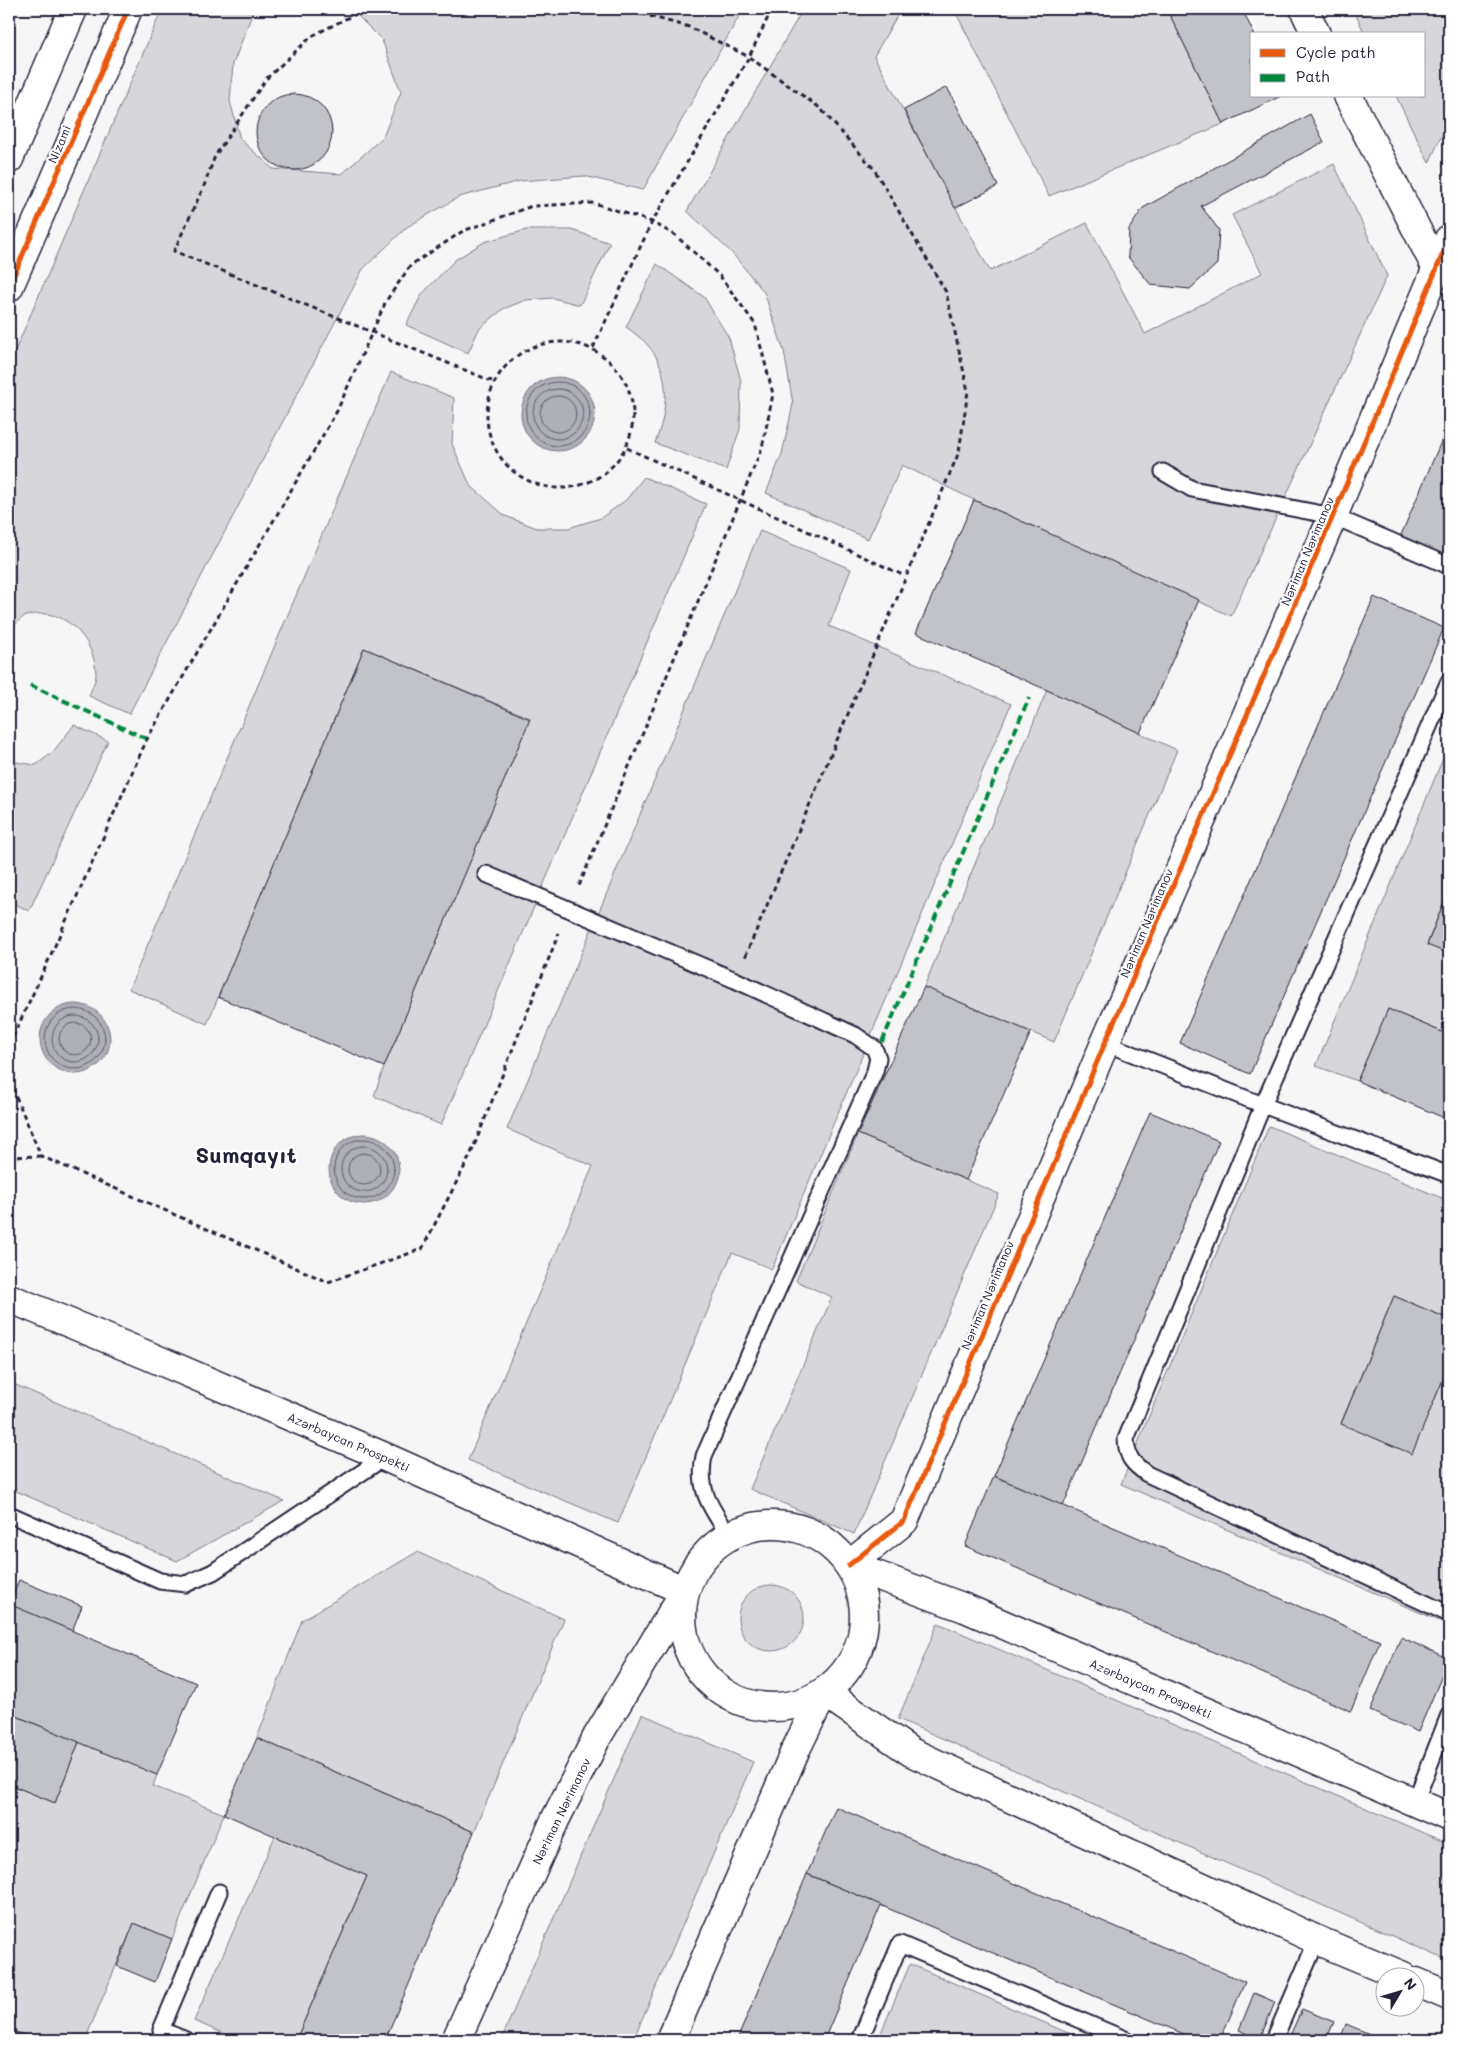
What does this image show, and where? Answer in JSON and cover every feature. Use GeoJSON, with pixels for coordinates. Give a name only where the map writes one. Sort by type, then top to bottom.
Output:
{"type":"FeatureCollection","features":[{"type":"Feature","properties":{"kind":"main road"},"geometry":{"type":"LineString","coordinates":[[9,159],[73,9]]}},
{"type":"Feature","properties":{"kind":"main road","name":"Nizami"},"geometry":{"type":"LineString","coordinates":[[9,287],[128,9]]}},
{"type":"Feature","properties":{"kind":"main road"},"geometry":{"type":"LineString","coordinates":[[1304,9],[1315,32]]}},
{"type":"Feature","properties":{"kind":"main road"},"geometry":{"type":"LineString","coordinates":[[1349,98],[1436,269]]}},
{"type":"Feature","properties":{"kind":"main road","name":"Nəriman Nərimanov"},"geometry":{"type":"LineString","coordinates":[[456,2040],[555,1820],[597,1737],[684,1591],[694,1569],[710,1550],[729,1535],[754,1526],[781,1524],[808,1531],[831,1545],[849,1565],[904,1521],[1105,1042],[1333,516],[1449,239]]}},
{"type":"Feature","properties":{"kind":"main road","name":"Azərbaycan Prospekti"},"geometry":{"type":"LineString","coordinates":[[9,1298],[385,1457],[684,1591]]}},
{"type":"Feature","properties":{"kind":"main road"},"geometry":{"type":"LineString","coordinates":[[684,1591],[682,1619],[687,1646],[700,1671],[720,1690],[745,1703],[772,1707],[799,1704],[824,1692],[842,1676],[856,1657],[863,1634],[865,1610],[860,1586],[849,1565]]}},
{"type":"Feature","properties":{"kind":"main road","name":"Azərbaycan Prospekti"},"geometry":{"type":"LineString","coordinates":[[849,1565],[965,1608],[1449,1817]]}},
{"type":"Feature","properties":{"kind":"main road"},"geometry":{"type":"LineString","coordinates":[[824,1692],[911,1752],[1317,1940],[1379,1966]]}},
{"type":"Feature","properties":{"kind":"main road"},"geometry":{"type":"LineString","coordinates":[[670,2040],[784,1776],[824,1692]]}},
{"type":"Feature","properties":{"kind":"main road"},"geometry":{"type":"LineString","coordinates":[[1426,1986],[1449,1996]]}},
{"type":"Feature","properties":{"kind":"lane"},"geometry":{"type":"LineString","coordinates":[[1163,472],[1192,489],[1333,516],[1449,566]]}},
{"type":"Feature","properties":{"kind":"lane"},"geometry":{"type":"LineString","coordinates":[[1449,681],[1263,1105],[1126,1439],[1127,1453],[1134,1465],[1147,1474],[1449,1614]]}},
{"type":"Feature","properties":{"kind":"lane"},"geometry":{"type":"LineString","coordinates":[[486,874],[735,980],[855,1035],[874,1048],[878,1058],[875,1071],[704,1456],[701,1471],[703,1490],[712,1510],[729,1535]]}},
{"type":"Feature","properties":{"kind":"lane"},"geometry":{"type":"LineString","coordinates":[[1105,1042],[1263,1105],[1449,1175]]}},
{"type":"Feature","properties":{"kind":"lane"},"geometry":{"type":"LineString","coordinates":[[9,1514],[160,1581],[186,1584],[213,1572],[385,1457]]}},
{"type":"Feature","properties":{"kind":"lane"},"geometry":{"type":"LineString","coordinates":[[1415,1802],[1449,1715]]}},
{"type":"Feature","properties":{"kind":"lane"},"geometry":{"type":"LineString","coordinates":[[186,2040],[162,2030],[218,1892]]}},
{"type":"Feature","properties":{"kind":"lane"},"geometry":{"type":"LineString","coordinates":[[1274,2040],[1317,1940]]}},
{"type":"Feature","properties":{"kind":"lane"},"geometry":{"type":"LineString","coordinates":[[860,2040],[900,1944],[1127,2040]]}},
{"type":"Feature","properties":{"kind":"path"},"geometry":{"type":"LineString","coordinates":[[318,9],[324,12]]}},
{"type":"Feature","properties":{"kind":"path"},"geometry":{"type":"LineString","coordinates":[[365,9],[312,36],[266,79],[215,156],[204,186],[174,251],[494,382]]}},
{"type":"Feature","properties":{"kind":"path"},"geometry":{"type":"LineString","coordinates":[[624,9],[689,27],[749,57],[820,108],[874,169],[946,292],[968,391],[959,452],[735,980]]}},
{"type":"Feature","properties":{"kind":"path"},"geometry":{"type":"LineString","coordinates":[[593,348],[652,222],[749,57],[772,9]]}},
{"type":"Feature","properties":{"kind":"path"},"geometry":{"type":"LineString","coordinates":[[9,1045],[147,739],[337,411],[386,301],[411,265],[463,231],[532,206],[594,203],[652,222],[675,235],[720,276],[755,324],[773,394],[762,448],[569,910],[470,1156],[422,1249],[328,1282],[41,1156],[9,1157]]}},
{"type":"Feature","properties":{"kind":"path"},"geometry":{"type":"LineString","coordinates":[[565,341],[593,348],[616,366],[630,391],[634,420],[627,448],[609,471],[584,485],[556,489],[527,481],[504,464],[490,439],[486,410],[494,382],[511,359],[536,345],[565,341]]}},
{"type":"Feature","properties":{"kind":"path"},"geometry":{"type":"LineString","coordinates":[[627,448],[906,576]]}},
{"type":"Feature","properties":{"kind":"path"},"geometry":{"type":"LineString","coordinates":[[9,1080],[41,1156]]}},
{"type":"Feature","properties":{"kind":"shaded area"},"geometry":{"type":"Polygon","coordinates":[[[162,9],[254,9],[233,64],[230,101],[240,139],[273,169],[342,174],[383,137],[401,92],[382,40],[351,9],[743,9],[643,190],[584,176],[520,181],[459,197],[407,227],[363,269],[129,714],[89,696],[96,677],[90,648],[74,627],[64,620],[52,615],[26,616],[9,630],[9,365],[162,9]]]}},
{"type":"Feature","properties":{"kind":"shaded area"},"geometry":{"type":"Polygon","coordinates":[[[803,9],[901,9],[874,56],[990,271],[1087,223],[1145,334],[1262,273],[1232,215],[1334,164],[1387,276],[1231,616],[974,500],[902,465],[868,539],[766,493],[782,454],[793,404],[784,351],[764,292],[732,253],[687,211],[803,9]]]}},
{"type":"Feature","properties":{"kind":"shaded area"},"geometry":{"type":"Polygon","coordinates":[[[954,9],[1167,9],[1223,124],[1049,196],[954,9]]]}},
{"type":"Feature","properties":{"kind":"shaded area"},"geometry":{"type":"Polygon","coordinates":[[[1353,9],[1449,9],[1449,120],[1429,163],[1397,98],[1426,98],[1426,32],[1364,32],[1353,9]]]}},
{"type":"Feature","properties":{"kind":"shaded area"},"geometry":{"type":"Polygon","coordinates":[[[526,230],[572,230],[610,243],[580,305],[553,298],[526,300],[503,309],[479,329],[468,353],[406,325],[422,294],[455,260],[484,242],[526,230]]]}},
{"type":"Feature","properties":{"kind":"shaded area"},"geometry":{"type":"Polygon","coordinates":[[[657,264],[704,297],[729,338],[741,381],[740,429],[726,470],[655,443],[665,405],[664,379],[661,367],[647,344],[626,327],[657,264]]]}},
{"type":"Feature","properties":{"kind":"shaded area"},"geometry":{"type":"Polygon","coordinates":[[[391,372],[454,398],[452,444],[470,485],[505,516],[537,528],[568,528],[601,518],[626,500],[644,477],[706,504],[441,1125],[374,1096],[384,1067],[530,718],[364,648],[207,1024],[129,989],[391,372]]]}},
{"type":"Feature","properties":{"kind":"shaded area"},"geometry":{"type":"Polygon","coordinates":[[[760,531],[851,569],[829,626],[1011,704],[772,1269],[732,1253],[618,1523],[468,1460],[593,1166],[507,1129],[760,531]]]}},
{"type":"Feature","properties":{"kind":"shaded area"},"geometry":{"type":"Polygon","coordinates":[[[1047,690],[1177,750],[1054,1042],[924,987],[1047,690]]]}},
{"type":"Feature","properties":{"kind":"shaded area"},"geometry":{"type":"Polygon","coordinates":[[[74,725],[108,741],[29,911],[9,901],[9,761],[36,765],[52,753],[74,725]]]}},
{"type":"Feature","properties":{"kind":"shaded area"},"geometry":{"type":"Polygon","coordinates":[[[1446,751],[1449,752],[1449,889],[1427,944],[1449,954],[1449,1035],[1388,1009],[1357,1081],[1316,1066],[1446,751]]]}},
{"type":"Feature","properties":{"kind":"shaded area"},"geometry":{"type":"Polygon","coordinates":[[[1269,1126],[1449,1201],[1449,1319],[1394,1296],[1341,1423],[1412,1453],[1449,1365],[1449,1625],[1121,1484],[1269,1126]]]}},
{"type":"Feature","properties":{"kind":"shaded area"},"geometry":{"type":"Polygon","coordinates":[[[858,1134],[999,1194],[854,1534],[750,1489],[832,1297],[796,1281],[858,1134]]]}},
{"type":"Feature","properties":{"kind":"shaded area"},"geometry":{"type":"Polygon","coordinates":[[[9,1382],[284,1501],[177,1561],[9,1488],[9,1382]]]}},
{"type":"Feature","properties":{"kind":"shaded area"},"geometry":{"type":"Polygon","coordinates":[[[417,1552],[564,1619],[474,1832],[257,1738],[302,1620],[417,1552]]]}},
{"type":"Feature","properties":{"kind":"shaded area"},"geometry":{"type":"Polygon","coordinates":[[[771,1585],[784,1588],[794,1595],[801,1605],[804,1618],[801,1631],[794,1641],[784,1648],[771,1651],[758,1648],[748,1641],[741,1631],[738,1618],[741,1605],[748,1595],[758,1588],[771,1585]]]}},
{"type":"Feature","properties":{"kind":"shaded area"},"geometry":{"type":"Polygon","coordinates":[[[938,1623],[1449,1844],[1449,1961],[898,1719],[938,1623]]]}},
{"type":"Feature","properties":{"kind":"shaded area"},"geometry":{"type":"Polygon","coordinates":[[[642,1714],[753,1762],[633,2040],[501,2040],[642,1714]]]}},
{"type":"Feature","properties":{"kind":"shaded area"},"geometry":{"type":"Polygon","coordinates":[[[79,1742],[157,1775],[153,1786],[224,1814],[172,1939],[134,1923],[85,2040],[35,2040],[9,2029],[9,1784],[55,1803],[79,1742]]]}},
{"type":"Feature","properties":{"kind":"shaded area"},"geometry":{"type":"Polygon","coordinates":[[[275,1836],[367,1876],[296,2040],[239,2040],[194,2021],[275,1836]]]}},
{"type":"Feature","properties":{"kind":"shaded area"},"geometry":{"type":"Polygon","coordinates":[[[910,1964],[1084,2040],[878,2040],[910,1964]]]}},
{"type":"Feature","properties":{"kind":"water"},"geometry":{"type":"Polygon","coordinates":[[[558,377],[572,380],[584,388],[592,400],[595,414],[592,428],[584,440],[572,448],[558,451],[544,448],[532,440],[524,428],[521,414],[524,400],[532,388],[544,380],[558,377]]]}},
{"type":"Feature","properties":{"kind":"water"},"geometry":{"type":"Polygon","coordinates":[[[75,1004],[94,1010],[104,1020],[110,1039],[104,1058],[94,1068],[75,1074],[56,1068],[46,1058],[40,1039],[46,1020],[56,1010],[75,1004]]]}},
{"type":"Feature","properties":{"kind":"water"},"geometry":{"type":"Polygon","coordinates":[[[364,1134],[383,1140],[393,1150],[399,1169],[393,1188],[383,1198],[364,1204],[345,1198],[335,1188],[329,1169],[335,1150],[345,1140],[364,1134]]]}},
{"type":"Feature","properties":{"kind":"building"},"geometry":{"type":"Polygon","coordinates":[[[1167,9],[1242,9],[1253,32],[1250,32],[1250,98],[1277,98],[1223,124],[1167,9]]]}},
{"type":"Feature","properties":{"kind":"building"},"geometry":{"type":"Polygon","coordinates":[[[947,87],[998,186],[955,208],[904,110],[947,87]]]}},
{"type":"Feature","properties":{"kind":"building"},"geometry":{"type":"Polygon","coordinates":[[[294,94],[309,97],[321,105],[329,117],[332,132],[329,147],[321,159],[309,167],[294,170],[279,167],[267,159],[259,147],[256,132],[259,117],[267,105],[279,97],[294,94]]]}},
{"type":"Feature","properties":{"kind":"building"},"geometry":{"type":"Polygon","coordinates":[[[1310,114],[1324,142],[1201,206],[1219,230],[1217,264],[1190,289],[1151,285],[1128,257],[1129,229],[1143,208],[1310,114]]]}},
{"type":"Feature","properties":{"kind":"building"},"geometry":{"type":"Polygon","coordinates":[[[1449,423],[1449,564],[1398,542],[1449,423]]]}},
{"type":"Feature","properties":{"kind":"building"},"geometry":{"type":"Polygon","coordinates":[[[974,500],[1199,600],[1140,733],[916,633],[974,500]]]}},
{"type":"Feature","properties":{"kind":"building"},"geometry":{"type":"Polygon","coordinates":[[[1374,597],[1444,628],[1250,1074],[1180,1043],[1374,597]]]}},
{"type":"Feature","properties":{"kind":"building"},"geometry":{"type":"Polygon","coordinates":[[[364,648],[530,719],[384,1067],[218,997],[364,648]]]}},
{"type":"Feature","properties":{"kind":"building"},"geometry":{"type":"Polygon","coordinates":[[[1449,889],[1449,954],[1427,945],[1449,889]]]}},
{"type":"Feature","properties":{"kind":"building"},"geometry":{"type":"Polygon","coordinates":[[[924,987],[1031,1032],[966,1180],[858,1134],[924,987]]]}},
{"type":"Feature","properties":{"kind":"building"},"geometry":{"type":"Polygon","coordinates":[[[1388,1009],[1449,1035],[1449,1120],[1357,1081],[1388,1009]]]}},
{"type":"Feature","properties":{"kind":"building"},"geometry":{"type":"Polygon","coordinates":[[[1150,1112],[1219,1141],[1063,1506],[994,1476],[1150,1112]]]}},
{"type":"Feature","properties":{"kind":"building"},"geometry":{"type":"Polygon","coordinates":[[[1394,1296],[1449,1319],[1449,1365],[1412,1454],[1341,1424],[1394,1296]]]}},
{"type":"Feature","properties":{"kind":"building"},"geometry":{"type":"Polygon","coordinates":[[[994,1476],[1380,1641],[1351,1711],[965,1546],[994,1476]]]}},
{"type":"Feature","properties":{"kind":"building"},"geometry":{"type":"Polygon","coordinates":[[[19,1580],[82,1606],[72,1631],[9,1605],[19,1580]]]}},
{"type":"Feature","properties":{"kind":"building"},"geometry":{"type":"Polygon","coordinates":[[[9,1604],[196,1683],[157,1775],[9,1713],[9,1604]]]}},
{"type":"Feature","properties":{"kind":"building"},"geometry":{"type":"Polygon","coordinates":[[[1401,1637],[1449,1659],[1418,1732],[1370,1711],[1401,1637]]]}},
{"type":"Feature","properties":{"kind":"building"},"geometry":{"type":"Polygon","coordinates":[[[9,1713],[79,1742],[55,1803],[9,1784],[9,1713]]]}},
{"type":"Feature","properties":{"kind":"building"},"geometry":{"type":"Polygon","coordinates":[[[257,1738],[474,1832],[385,2040],[296,2040],[367,1876],[224,1814],[257,1738]]]}},
{"type":"Feature","properties":{"kind":"building"},"geometry":{"type":"Polygon","coordinates":[[[836,1807],[1245,1982],[1220,2040],[1198,2040],[807,1874],[836,1807]]]}},
{"type":"Feature","properties":{"kind":"building"},"geometry":{"type":"Polygon","coordinates":[[[807,1874],[881,1905],[824,2040],[737,2040],[807,1874]]]}},
{"type":"Feature","properties":{"kind":"building"},"geometry":{"type":"Polygon","coordinates":[[[134,1923],[172,1939],[155,1982],[117,1966],[134,1923]]]}},
{"type":"Feature","properties":{"kind":"building"},"geometry":{"type":"Polygon","coordinates":[[[1254,1993],[1275,2002],[1260,2039],[1239,2030],[1254,1993]]]}},
{"type":"Feature","properties":{"kind":"building"},"geometry":{"type":"Polygon","coordinates":[[[1302,2009],[1334,2022],[1326,2040],[1288,2040],[1302,2009]]]}},
{"type":"Feature","properties":{"kind":"building"},"geometry":{"type":"Polygon","coordinates":[[[1346,2024],[1384,2040],[1340,2040],[1346,2024]]]}},
{"type":"Feature","properties":{"kind":"building"},"geometry":{"type":"Polygon","coordinates":[[[9,2029],[35,2040],[9,2040],[9,2029]]]}},
{"type":"Feature","properties":{"kind":"marked path"},"geometry":{"type":"LineString","coordinates":[[30,685],[147,739]]}},
{"type":"Feature","properties":{"kind":"marked path"},"geometry":{"type":"LineString","coordinates":[[882,1042],[1029,698]]}},
{"type":"Feature","properties":{"kind":"cycle path"},"geometry":{"type":"LineString","coordinates":[[9,287],[128,9]]}},
{"type":"Feature","properties":{"kind":"cycle path"},"geometry":{"type":"LineString","coordinates":[[849,1565],[904,1521],[1105,1043],[1333,516],[1449,239]]}},
{"type":"Feature","properties":{"kind":"district","name":"Sumqayıt"},"geometry":{"type":"Point","coordinates":[246,1154]}}]}
